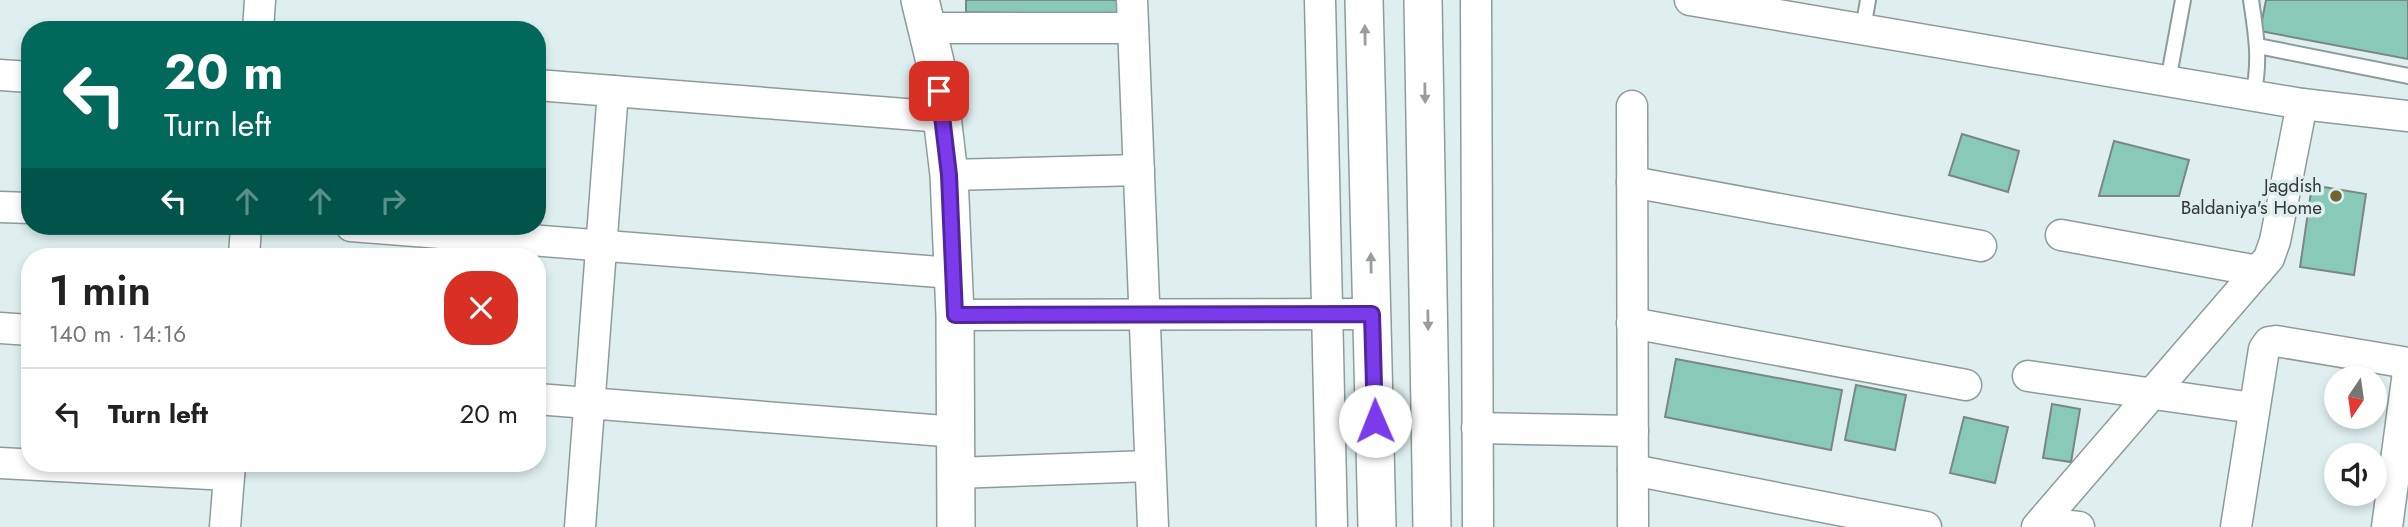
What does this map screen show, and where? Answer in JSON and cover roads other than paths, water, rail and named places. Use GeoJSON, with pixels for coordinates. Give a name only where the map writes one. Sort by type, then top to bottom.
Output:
{"type":"FeatureCollection","features":[{"type":"Feature","properties":{"kind":"street"},"geometry":{"type":"LineString","coordinates":[[259,21],[260,0]]}},
{"type":"Feature","properties":{"kind":"street"},"geometry":{"type":"LineString","coordinates":[[1320,0],[1332,527]]}},
{"type":"Feature","properties":{"kind":"street"},"geometry":{"type":"LineString","coordinates":[[1364,0],[1377,527]]}},
{"type":"Feature","properties":{"kind":"street"},"geometry":{"type":"LineString","coordinates":[[1423,0],[1432,527]]}},
{"type":"Feature","properties":{"kind":"street"},"geometry":{"type":"LineString","coordinates":[[1476,0],[1478,527]]}},
{"type":"Feature","properties":{"kind":"street"},"geometry":{"type":"LineString","coordinates":[[1690,0],[2302,104],[2408,117]]}},
{"type":"Feature","properties":{"kind":"street"},"geometry":{"type":"LineString","coordinates":[[956,527],[955,315],[949,175],[936,66],[923,14],[1133,14],[1153,527]]}},
{"type":"Feature","properties":{"kind":"street"},"geometry":{"type":"LineString","coordinates":[[0,75],[21,77]]}},
{"type":"Feature","properties":{"kind":"street"},"geometry":{"type":"LineString","coordinates":[[546,87],[943,117]]}},
{"type":"Feature","properties":{"kind":"street"},"geometry":{"type":"LineString","coordinates":[[580,527],[613,91]]}},
{"type":"Feature","properties":{"kind":"street"},"geometry":{"type":"LineString","coordinates":[[2039,525],[2269,258],[2275,241],[2302,104]]}},
{"type":"Feature","properties":{"kind":"street"},"geometry":{"type":"LineString","coordinates":[[1632,106],[1633,527]]}},
{"type":"Feature","properties":{"kind":"street"},"geometry":{"type":"LineString","coordinates":[[949,175],[1139,170]]}},
{"type":"Feature","properties":{"kind":"street"},"geometry":{"type":"LineString","coordinates":[[1632,182],[1981,246]]}},
{"type":"Feature","properties":{"kind":"street"},"geometry":{"type":"LineString","coordinates":[[0,207],[21,208]]}},
{"type":"Feature","properties":{"kind":"street"},"geometry":{"type":"LineString","coordinates":[[469,235],[952,273]]}},
{"type":"Feature","properties":{"kind":"street"},"geometry":{"type":"LineString","coordinates":[[2061,235],[2258,271]]}},
{"type":"Feature","properties":{"kind":"street"},"geometry":{"type":"LineString","coordinates":[[955,315],[1372,314]]}},
{"type":"Feature","properties":{"kind":"street"},"geometry":{"type":"LineString","coordinates":[[1632,324],[1966,385]]}},
{"type":"Feature","properties":{"kind":"street"},"geometry":{"type":"LineString","coordinates":[[0,328],[21,329]]}},
{"type":"Feature","properties":{"kind":"street"},"geometry":{"type":"LineString","coordinates":[[2236,527],[2253,408],[2264,349],[2269,342],[2408,363]]}},
{"type":"Feature","properties":{"kind":"street"},"geometry":{"type":"LineString","coordinates":[[2387,527],[2408,372]]}},
{"type":"Feature","properties":{"kind":"street"},"geometry":{"type":"LineString","coordinates":[[2028,376],[2253,408]]}},
{"type":"Feature","properties":{"kind":"street"},"geometry":{"type":"LineString","coordinates":[[546,400],[957,432]]}},
{"type":"Feature","properties":{"kind":"street"},"geometry":{"type":"LineString","coordinates":[[1477,428],[1633,431]]}},
{"type":"Feature","properties":{"kind":"street"},"geometry":{"type":"LineString","coordinates":[[0,463],[21,464]]}},
{"type":"Feature","properties":{"kind":"street"},"geometry":{"type":"LineString","coordinates":[[957,473],[1150,466]]}},
{"type":"Feature","properties":{"kind":"street"},"geometry":{"type":"LineString","coordinates":[[1633,470],[1926,527]]}},
{"type":"Feature","properties":{"kind":"street"},"geometry":{"type":"LineString","coordinates":[[225,527],[230,472]]}},
{"type":"Feature","properties":{"kind":"street"},"geometry":{"type":"LineString","coordinates":[[2039,525],[2079,527]]}},
{"type":"Feature","properties":{"kind":"lane"},"geometry":{"type":"LineString","coordinates":[[1863,29],[1868,0]]}},
{"type":"Feature","properties":{"kind":"lane"},"geometry":{"type":"LineString","coordinates":[[2168,81],[2183,0]]}},
{"type":"Feature","properties":{"kind":"lane"},"geometry":{"type":"LineString","coordinates":[[2251,0],[2258,46],[2258,73],[2253,95]]}},
{"type":"Feature","properties":{"kind":"lane"},"geometry":{"type":"LineString","coordinates":[[2258,46],[2408,76]]}},
{"type":"Feature","properties":{"kind":"place","name":"Jagdish Baldaniya's Home"},"geometry":{"type":"Point","coordinates":[2336,196]}}]}
